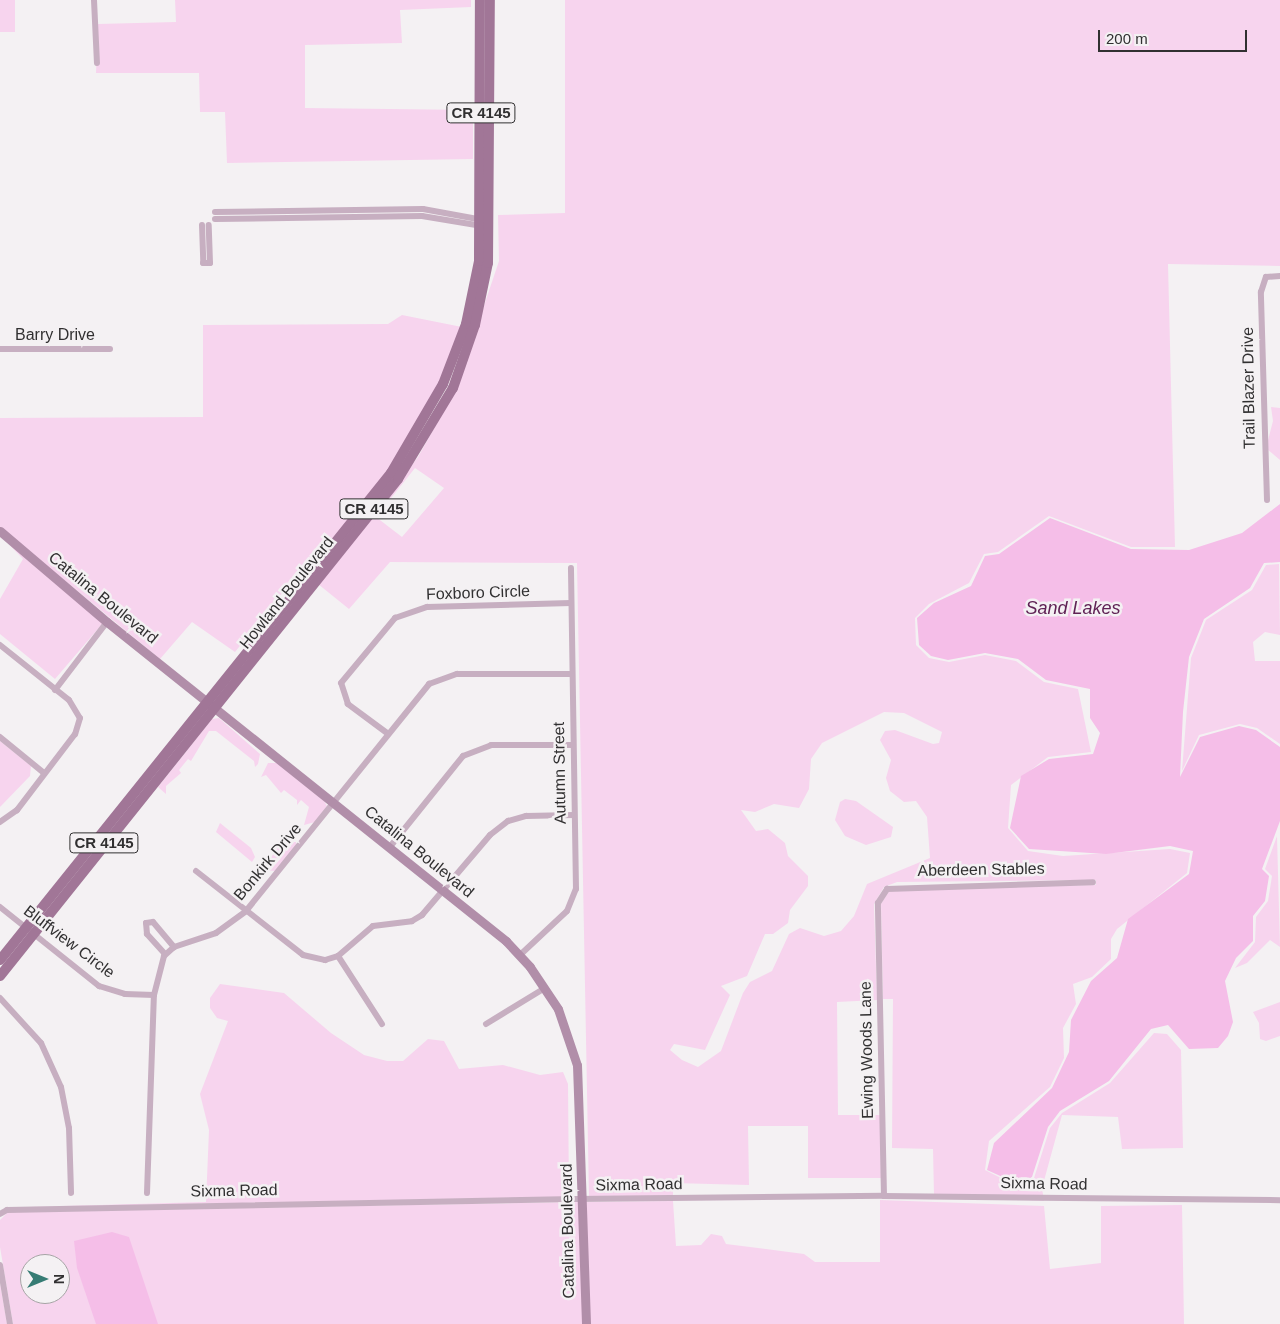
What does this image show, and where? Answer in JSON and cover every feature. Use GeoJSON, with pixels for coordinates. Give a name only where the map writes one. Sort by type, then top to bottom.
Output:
{"type":"FeatureCollection","features":[{"type":"Feature","properties":{"kind":"main road","name":"Howland Boulevard"},"geometry":{"type":"LineString","coordinates":[[480,0],[486,223]]}},
{"type":"Feature","properties":{"kind":"main road","name":"Howland Boulevard"},"geometry":{"type":"LineString","coordinates":[[0,976],[29,931],[210,705],[391,473],[422,424],[466,324],[486,223],[490,0]]}},
{"type":"Feature","properties":{"kind":"main road","name":"Howland Boulevard"},"geometry":{"type":"LineString","coordinates":[[0,960],[29,931]]}},
{"type":"Feature","properties":{"kind":"street"},"geometry":{"type":"LineString","coordinates":[[94,0],[97,63]]}},
{"type":"Feature","properties":{"kind":"street"},"geometry":{"type":"LineString","coordinates":[[215,216],[295,214],[422,216],[486,223]]}},
{"type":"Feature","properties":{"kind":"street"},"geometry":{"type":"LineString","coordinates":[[206,225],[210,263],[203,263],[206,225]]}},
{"type":"Feature","properties":{"kind":"street","name":"Trail Blazer Drive"},"geometry":{"type":"LineString","coordinates":[[1267,500],[1261,301],[1266,277],[1280,276]]}},
{"type":"Feature","properties":{"kind":"street","name":"Barry Drive"},"geometry":{"type":"LineString","coordinates":[[0,349],[110,349]]}},
{"type":"Feature","properties":{"kind":"street","name":"Catalina Boulevard"},"geometry":{"type":"LineString","coordinates":[[0,531],[107,622],[444,891],[520,955],[545,988],[566,1026],[577,1065],[586,1324]]}},
{"type":"Feature","properties":{"kind":"street","name":"Autumn Street"},"geometry":{"type":"LineString","coordinates":[[520,955],[573,900],[574,815],[571,568]]}},
{"type":"Feature","properties":{"kind":"street","name":"Foxboro Circle"},"geometry":{"type":"LineString","coordinates":[[388,733],[348,704],[341,683],[395,618],[427,607],[571,604]]}},
{"type":"Feature","properties":{"kind":"street"},"geometry":{"type":"LineString","coordinates":[[55,690],[107,622]]}},
{"type":"Feature","properties":{"kind":"street"},"geometry":{"type":"LineString","coordinates":[[0,645],[78,711],[79,726],[17,810],[0,822]]}},
{"type":"Feature","properties":{"kind":"street","name":"Bonkirk Drive"},"geometry":{"type":"LineString","coordinates":[[165,954],[174,947],[216,933],[246,911],[424,689],[441,678],[572,674]]}},
{"type":"Feature","properties":{"kind":"street"},"geometry":{"type":"LineString","coordinates":[[0,737],[44,773]]}},
{"type":"Feature","properties":{"kind":"street"},"geometry":{"type":"LineString","coordinates":[[389,848],[463,756],[491,745],[573,745]]}},
{"type":"Feature","properties":{"kind":"street"},"geometry":{"type":"LineString","coordinates":[[196,871],[308,959],[338,956],[373,926],[412,921],[422,915],[490,835],[508,821],[526,816],[574,815]]}},
{"type":"Feature","properties":{"kind":"street","name":"Aberdeen Stables"},"geometry":{"type":"LineString","coordinates":[[878,903],[887,889],[897,885],[1094,882]]}},
{"type":"Feature","properties":{"kind":"street","name":"Ewing Woods Lane"},"geometry":{"type":"LineString","coordinates":[[878,903],[884,1196]]}},
{"type":"Feature","properties":{"kind":"street","name":"Bluffview Circle"},"geometry":{"type":"LineString","coordinates":[[0,907],[108,990],[154,995]]}},
{"type":"Feature","properties":{"kind":"street"},"geometry":{"type":"LineString","coordinates":[[147,1193],[154,995],[165,954],[147,934],[146,923],[153,922],[174,947]]}},
{"type":"Feature","properties":{"kind":"street"},"geometry":{"type":"LineString","coordinates":[[338,956],[382,1024]]}},
{"type":"Feature","properties":{"kind":"street"},"geometry":{"type":"LineString","coordinates":[[486,1024],[545,988]]}},
{"type":"Feature","properties":{"kind":"street"},"geometry":{"type":"LineString","coordinates":[[0,998],[40,1043],[61,1087],[69,1128],[71,1193]]}},
{"type":"Feature","properties":{"kind":"street","name":"Sixma Road"},"geometry":{"type":"LineString","coordinates":[[0,1214],[6,1210],[582,1199],[884,1196],[1280,1200]]}},
{"type":"Feature","properties":{"kind":"street"},"geometry":{"type":"LineString","coordinates":[[0,1265],[10,1324]]}},
{"type":"Feature","properties":{"kind":"shaded area"},"geometry":{"type":"Polygon","coordinates":[[[0,0],[15,0],[15,32],[0,32],[0,0]]]}},
{"type":"Feature","properties":{"kind":"shaded area"},"geometry":{"type":"Polygon","coordinates":[[[175,0],[471,0],[471,7],[400,10],[402,43],[305,45],[305,108],[473,110],[473,159],[227,163],[225,112],[200,112],[199,73],[96,73],[98,24],[176,22],[175,0]]]}},
{"type":"Feature","properties":{"kind":"shaded area"},"geometry":{"type":"Polygon","coordinates":[[[565,0],[1280,0],[1280,266],[1168,264],[1175,547],[1131,547],[1049,516],[998,552],[984,554],[969,583],[929,604],[915,618],[916,645],[929,658],[949,662],[985,655],[1016,661],[1044,682],[1078,689],[1091,752],[1048,757],[1011,785],[1008,828],[1028,851],[1063,856],[1170,849],[1190,853],[1187,873],[1117,929],[1111,939],[1111,959],[1092,977],[1073,984],[1076,1004],[1063,1028],[1064,1058],[1050,1087],[989,1141],[985,1170],[1007,1181],[1026,1183],[1034,1178],[1050,1128],[1062,1113],[1110,1083],[1154,1033],[1167,1034],[1181,1050],[1183,1148],[1122,1149],[1118,1117],[1062,1115],[1042,1188],[1044,1201],[934,1195],[933,1149],[892,1148],[893,999],[883,999],[881,904],[889,891],[897,888],[1096,885],[1096,880],[897,882],[884,887],[874,904],[877,1000],[837,1002],[838,1115],[880,1115],[881,1178],[808,1178],[808,1126],[748,1126],[749,1185],[673,1183],[673,1196],[589,1197],[577,563],[390,562],[349,609],[318,584],[418,457],[456,389],[499,261],[498,215],[565,213],[565,0]],[[415,468],[376,517],[402,537],[444,488],[415,468]],[[884,712],[822,743],[811,759],[809,789],[799,808],[774,804],[755,812],[741,810],[756,831],[768,829],[785,843],[788,856],[808,876],[808,886],[790,910],[788,923],[773,934],[765,934],[747,976],[721,986],[730,995],[705,1050],[674,1044],[670,1050],[682,1060],[698,1067],[721,1051],[743,993],[750,982],[772,971],[789,934],[800,928],[824,936],[841,931],[854,916],[867,884],[930,858],[927,817],[916,801],[904,802],[890,791],[886,778],[891,760],[880,740],[885,731],[895,730],[933,744],[939,743],[942,732],[904,713],[884,712]]]}},
{"type":"Feature","properties":{"kind":"shaded area"},"geometry":{"type":"Polygon","coordinates":[[[402,315],[462,327],[452,356],[404,449],[307,575],[300,571],[235,652],[192,622],[160,659],[0,527],[0,418],[203,417],[203,325],[388,324],[402,315]]]}},
{"type":"Feature","properties":{"kind":"shaded area"},"geometry":{"type":"Polygon","coordinates":[[[1271,407],[1280,408],[1280,460],[1266,448],[1273,421],[1271,407]]]}},
{"type":"Feature","properties":{"kind":"shaded area"},"geometry":{"type":"Polygon","coordinates":[[[0,535],[103,623],[55,679],[0,634],[0,599],[23,559],[0,535]]]}},
{"type":"Feature","properties":{"kind":"shaded area"},"geometry":{"type":"Polygon","coordinates":[[[1279,564],[1280,635],[1265,632],[1253,642],[1255,661],[1280,661],[1280,744],[1257,728],[1240,724],[1199,735],[1182,771],[1191,658],[1206,620],[1252,590],[1266,565],[1279,564]]]}},
{"type":"Feature","properties":{"kind":"shaded area"},"geometry":{"type":"Polygon","coordinates":[[[219,718],[260,754],[258,764],[255,767],[254,761],[216,731],[209,731],[191,761],[188,759],[179,770],[181,773],[166,786],[166,794],[158,787],[212,719],[219,718]]]}},
{"type":"Feature","properties":{"kind":"shaded area"},"geometry":{"type":"Polygon","coordinates":[[[0,741],[31,766],[30,776],[0,807],[0,741]]]}},
{"type":"Feature","properties":{"kind":"shaded area"},"geometry":{"type":"Polygon","coordinates":[[[268,763],[277,763],[324,801],[327,806],[315,822],[304,825],[309,807],[301,800],[297,805],[297,800],[284,790],[281,793],[266,775],[261,777],[268,763]]]}},
{"type":"Feature","properties":{"kind":"shaded area"},"geometry":{"type":"Polygon","coordinates":[[[845,799],[856,801],[893,827],[891,837],[866,845],[845,836],[835,820],[840,802],[845,799]]]}},
{"type":"Feature","properties":{"kind":"shaded area"},"geometry":{"type":"Polygon","coordinates":[[[220,823],[251,848],[255,857],[252,862],[216,832],[220,823]]]}},
{"type":"Feature","properties":{"kind":"shaded area"},"geometry":{"type":"Polygon","coordinates":[[[296,834],[296,846],[275,871],[262,870],[287,835],[296,834]]]}},
{"type":"Feature","properties":{"kind":"shaded area"},"geometry":{"type":"Polygon","coordinates":[[[1277,836],[1280,947],[1270,940],[1247,963],[1235,968],[1255,942],[1256,917],[1268,901],[1272,876],[1265,869],[1277,836]]]}},
{"type":"Feature","properties":{"kind":"shaded area"},"geometry":{"type":"Polygon","coordinates":[[[220,984],[284,993],[331,1033],[364,1055],[387,1061],[403,1061],[428,1039],[444,1041],[459,1069],[503,1065],[540,1075],[563,1072],[568,1084],[569,1197],[27,1207],[206,1202],[209,1130],[200,1094],[228,1021],[217,1018],[210,1008],[210,998],[220,984]]]}},
{"type":"Feature","properties":{"kind":"shaded area"},"geometry":{"type":"Polygon","coordinates":[[[1280,1002],[1280,1036],[1266,1041],[1260,1039],[1259,1023],[1253,1012],[1280,1002]]]}},
{"type":"Feature","properties":{"kind":"shaded area"},"geometry":{"type":"Polygon","coordinates":[[[880,1200],[1044,1206],[1050,1269],[1101,1263],[1101,1206],[1182,1205],[1184,1324],[588,1324],[585,1202],[673,1201],[676,1246],[701,1245],[711,1234],[722,1236],[726,1244],[804,1254],[815,1262],[880,1262],[880,1200]]]}},
{"type":"Feature","properties":{"kind":"shaded area"},"geometry":{"type":"Polygon","coordinates":[[[580,1202],[583,1324],[13,1324],[0,1247],[0,1220],[8,1212],[580,1202]]]}},
{"type":"Feature","properties":{"kind":"shaded area"},"geometry":{"type":"Polygon","coordinates":[[[0,1283],[7,1324],[0,1324],[0,1283]]]}},
{"type":"Feature","properties":{"kind":"water","name":"Sand Lakes"},"geometry":{"type":"Polygon","coordinates":[[[1280,504],[1280,562],[1264,563],[1250,588],[1204,619],[1189,657],[1183,712],[1180,777],[1200,737],[1239,726],[1256,730],[1280,747],[1280,821],[1262,869],[1269,876],[1265,901],[1253,916],[1253,941],[1236,958],[1225,981],[1233,1022],[1228,1036],[1218,1048],[1189,1049],[1168,1025],[1151,1029],[1109,1081],[1060,1111],[1048,1127],[1032,1177],[1026,1181],[1007,1179],[987,1170],[994,1143],[1052,1088],[1069,1052],[1071,1020],[1091,981],[1117,958],[1128,919],[1189,874],[1193,851],[1170,846],[1106,854],[1029,849],[1010,828],[1021,776],[1049,759],[1093,754],[1100,733],[1090,718],[1090,689],[1046,680],[1018,659],[985,653],[948,660],[931,656],[919,645],[917,618],[934,603],[971,586],[985,556],[999,554],[1050,518],[1131,549],[1189,550],[1242,533],[1280,504]]]}},
{"type":"Feature","properties":{"kind":"water"},"geometry":{"type":"Polygon","coordinates":[[[112,1232],[129,1237],[158,1324],[96,1324],[77,1268],[74,1241],[112,1232]]]}}]}
